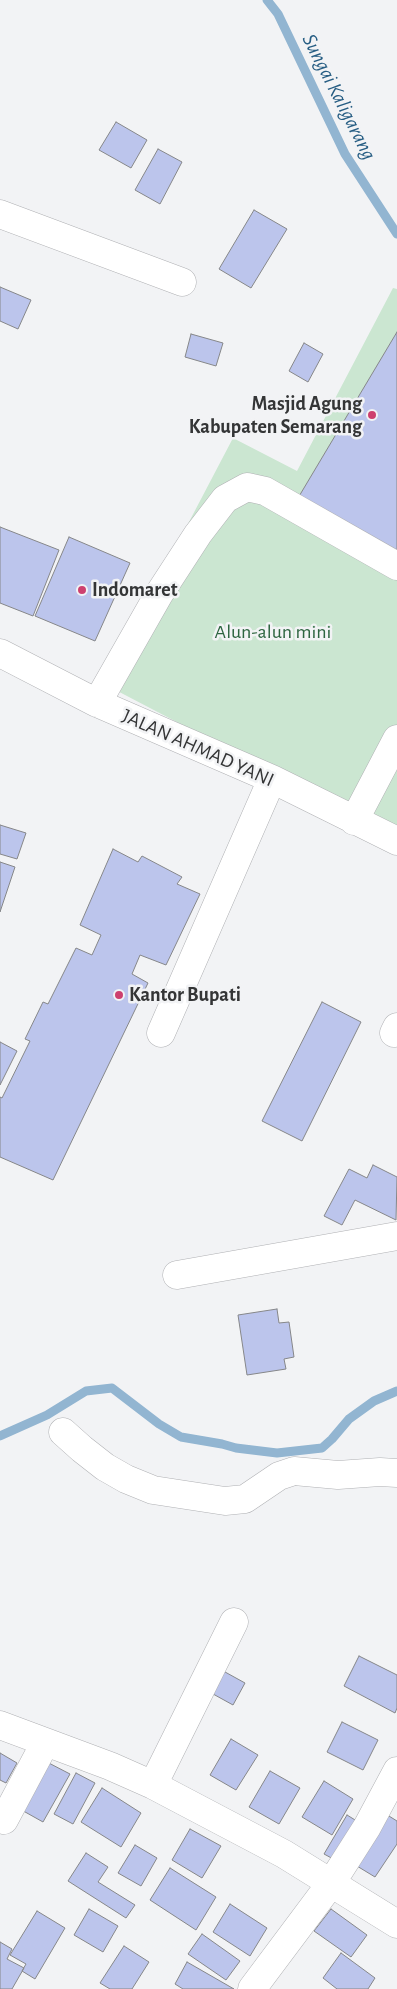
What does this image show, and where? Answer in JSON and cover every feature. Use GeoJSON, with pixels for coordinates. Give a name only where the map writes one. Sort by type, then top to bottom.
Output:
{"type":"FeatureCollection","features":[{"type":"Feature","properties":{"kind":"street"},"geometry":{"type":"LineString","coordinates":[[0,214],[182,282]]}},
{"type":"Feature","properties":{"kind":"street"},"geometry":{"type":"LineString","coordinates":[[98,703],[159,594],[198,534],[225,498],[246,487],[265,490],[397,566]]}},
{"type":"Feature","properties":{"kind":"street","name":"JALAN AHMAD YANI"},"geometry":{"type":"LineString","coordinates":[[0,653],[98,703],[272,779],[354,821],[397,840]]}},
{"type":"Feature","properties":{"kind":"street"},"geometry":{"type":"LineString","coordinates":[[354,821],[397,739]]}},
{"type":"Feature","properties":{"kind":"street"},"geometry":{"type":"LineString","coordinates":[[161,1033],[272,779]]}},
{"type":"Feature","properties":{"kind":"street"},"geometry":{"type":"LineString","coordinates":[[177,1274],[397,1236]]}},
{"type":"Feature","properties":{"kind":"street"},"geometry":{"type":"LineString","coordinates":[[64,1432],[97,1461],[126,1479],[153,1490],[226,1502],[245,1499],[279,1476],[294,1471],[338,1475],[380,1472],[397,1473]]}},
{"type":"Feature","properties":{"kind":"street"},"geometry":{"type":"LineString","coordinates":[[153,1786],[234,1622]]}},
{"type":"Feature","properties":{"kind":"street"},"geometry":{"type":"LineString","coordinates":[[0,1725],[110,1766],[243,1831],[332,1882],[397,1924]]}},
{"type":"Feature","properties":{"kind":"street"},"geometry":{"type":"LineString","coordinates":[[4,1820],[45,1743]]}},
{"type":"Feature","properties":{"kind":"street"},"geometry":{"type":"LineString","coordinates":[[252,1989],[332,1882],[367,1827],[397,1771]]}},
{"type":"Feature","properties":{"kind":"green space","name":"Alun-alun mini"},"geometry":{"type":"Polygon","coordinates":[[[393,288],[397,289],[397,837],[104,684],[233,438],[297,471],[393,288]]]}},
{"type":"Feature","properties":{"kind":"building"},"geometry":{"type":"Polygon","coordinates":[[[116,122],[147,140],[131,168],[99,150],[116,122]]]}},
{"type":"Feature","properties":{"kind":"building"},"geometry":{"type":"Polygon","coordinates":[[[158,149],[182,162],[160,204],[135,190],[158,149]]]}},
{"type":"Feature","properties":{"kind":"building"},"geometry":{"type":"Polygon","coordinates":[[[254,210],[287,229],[251,288],[219,269],[254,210]]]}},
{"type":"Feature","properties":{"kind":"building"},"geometry":{"type":"Polygon","coordinates":[[[0,287],[31,300],[18,329],[0,321],[0,287]]]}},
{"type":"Feature","properties":{"kind":"building","name":"Masjid Agung Kabupaten Semarang"},"geometry":{"type":"Polygon","coordinates":[[[397,332],[397,557],[298,498],[397,332]]]}},
{"type":"Feature","properties":{"kind":"building"},"geometry":{"type":"Polygon","coordinates":[[[191,334],[223,343],[216,366],[185,357],[191,334]]]}},
{"type":"Feature","properties":{"kind":"building"},"geometry":{"type":"Polygon","coordinates":[[[304,343],[323,354],[308,382],[289,371],[304,343]]]}},
{"type":"Feature","properties":{"kind":"building"},"geometry":{"type":"Polygon","coordinates":[[[0,527],[59,550],[33,616],[0,603],[0,527]]]}},
{"type":"Feature","properties":{"kind":"building","name":"Indomaret"},"geometry":{"type":"Polygon","coordinates":[[[69,537],[130,563],[95,641],[35,616],[69,537]]]}},
{"type":"Feature","properties":{"kind":"building"},"geometry":{"type":"Polygon","coordinates":[[[0,825],[26,833],[17,859],[0,854],[0,825]]]}},
{"type":"Feature","properties":{"kind":"building"},"geometry":{"type":"Polygon","coordinates":[[[113,849],[138,862],[142,856],[182,877],[177,884],[200,894],[166,965],[140,955],[132,974],[148,983],[53,1180],[0,1157],[0,1097],[2,1098],[30,1041],[25,1039],[43,1002],[48,1004],[76,948],[92,955],[101,935],[80,925],[113,849]]]}},
{"type":"Feature","properties":{"kind":"building"},"geometry":{"type":"Polygon","coordinates":[[[0,862],[15,867],[0,912],[0,862]]]}},
{"type":"Feature","properties":{"kind":"building"},"geometry":{"type":"Polygon","coordinates":[[[322,1002],[361,1022],[302,1141],[262,1121],[322,1002]]]}},
{"type":"Feature","properties":{"kind":"building"},"geometry":{"type":"Polygon","coordinates":[[[0,1042],[17,1051],[0,1085],[0,1042]]]}},
{"type":"Feature","properties":{"kind":"building"},"geometry":{"type":"Polygon","coordinates":[[[373,1165],[397,1177],[396,1220],[355,1200],[342,1225],[324,1216],[349,1169],[367,1178],[373,1165]]]}},
{"type":"Feature","properties":{"kind":"building"},"geometry":{"type":"Polygon","coordinates":[[[277,1309],[279,1323],[289,1322],[294,1357],[284,1359],[286,1369],[247,1375],[238,1315],[277,1309]]]}},
{"type":"Feature","properties":{"kind":"building"},"geometry":{"type":"Polygon","coordinates":[[[359,1656],[397,1675],[397,1708],[395,1713],[344,1686],[359,1656]]]}},
{"type":"Feature","properties":{"kind":"building"},"geometry":{"type":"Polygon","coordinates":[[[216,1667],[245,1683],[233,1705],[204,1689],[216,1667]]]}},
{"type":"Feature","properties":{"kind":"building"},"geometry":{"type":"Polygon","coordinates":[[[342,1722],[378,1740],[363,1770],[327,1752],[342,1722]]]}},
{"type":"Feature","properties":{"kind":"building"},"geometry":{"type":"Polygon","coordinates":[[[231,1739],[258,1755],[236,1790],[210,1775],[231,1739]]]}},
{"type":"Feature","properties":{"kind":"building"},"geometry":{"type":"Polygon","coordinates":[[[0,1753],[17,1763],[6,1783],[0,1780],[0,1753]]]}},
{"type":"Feature","properties":{"kind":"building"},"geometry":{"type":"Polygon","coordinates":[[[43,1760],[70,1774],[43,1822],[18,1808],[43,1760]]]}},
{"type":"Feature","properties":{"kind":"building"},"geometry":{"type":"Polygon","coordinates":[[[270,1771],[300,1788],[279,1824],[249,1807],[270,1771]]]}},
{"type":"Feature","properties":{"kind":"building"},"geometry":{"type":"Polygon","coordinates":[[[76,1773],[95,1783],[73,1824],[54,1814],[76,1773]]]}},
{"type":"Feature","properties":{"kind":"building"},"geometry":{"type":"Polygon","coordinates":[[[324,1781],[353,1799],[332,1835],[302,1817],[324,1781]]]}},
{"type":"Feature","properties":{"kind":"building"},"geometry":{"type":"Polygon","coordinates":[[[102,1788],[141,1813],[121,1847],[81,1822],[102,1788]]]}},
{"type":"Feature","properties":{"kind":"building"},"geometry":{"type":"Polygon","coordinates":[[[384,1813],[397,1821],[397,1844],[375,1877],[352,1863],[384,1813]]]}},
{"type":"Feature","properties":{"kind":"building"},"geometry":{"type":"Polygon","coordinates":[[[347,1815],[360,1823],[337,1861],[324,1854],[347,1815]]]}},
{"type":"Feature","properties":{"kind":"building"},"geometry":{"type":"Polygon","coordinates":[[[190,1829],[221,1846],[202,1878],[172,1860],[190,1829]]]}},
{"type":"Feature","properties":{"kind":"building"},"geometry":{"type":"Polygon","coordinates":[[[135,1845],[157,1858],[141,1886],[118,1873],[135,1845]]]}},
{"type":"Feature","properties":{"kind":"building"},"geometry":{"type":"Polygon","coordinates":[[[86,1853],[108,1867],[98,1882],[135,1905],[126,1918],[68,1881],[86,1853]]]}},
{"type":"Feature","properties":{"kind":"building"},"geometry":{"type":"Polygon","coordinates":[[[170,1868],[216,1897],[196,1930],[150,1900],[170,1868]]]}},
{"type":"Feature","properties":{"kind":"building"},"geometry":{"type":"Polygon","coordinates":[[[230,1904],[267,1928],[250,1956],[213,1932],[230,1904]]]}},
{"type":"Feature","properties":{"kind":"building"},"geometry":{"type":"Polygon","coordinates":[[[89,1909],[118,1926],[103,1952],[74,1935],[89,1909]]]}},
{"type":"Feature","properties":{"kind":"building"},"geometry":{"type":"Polygon","coordinates":[[[331,1909],[367,1935],[351,1957],[314,1931],[331,1909]]]}},
{"type":"Feature","properties":{"kind":"building"},"geometry":{"type":"Polygon","coordinates":[[[37,1911],[65,1928],[35,1979],[22,1971],[26,1964],[10,1955],[37,1911]]]}},
{"type":"Feature","properties":{"kind":"building"},"geometry":{"type":"Polygon","coordinates":[[[202,1934],[240,1961],[226,1980],[188,1954],[202,1934]]]}},
{"type":"Feature","properties":{"kind":"building"},"geometry":{"type":"Polygon","coordinates":[[[0,1942],[12,1949],[7,1959],[24,1968],[12,1989],[0,1989],[0,1942]]]}},
{"type":"Feature","properties":{"kind":"building"},"geometry":{"type":"Polygon","coordinates":[[[124,1946],[149,1962],[132,1989],[110,1989],[100,1983],[124,1946]]]}},
{"type":"Feature","properties":{"kind":"building"},"geometry":{"type":"Polygon","coordinates":[[[341,1953],[375,1978],[368,1989],[337,1989],[323,1978],[341,1953]]]}},
{"type":"Feature","properties":{"kind":"building"},"geometry":{"type":"Polygon","coordinates":[[[187,1962],[234,1989],[183,1989],[175,1984],[187,1962]]]}},
{"type":"Feature","properties":{"kind":"waterway","name":"Sungai Kaligarang"},"geometry":{"type":"LineString","coordinates":[[267,0],[278,14],[345,154],[397,234]]}},
{"type":"Feature","properties":{"kind":"waterway"},"geometry":{"type":"LineString","coordinates":[[0,1436],[47,1415],[86,1391],[112,1388],[159,1424],[181,1437],[236,1448],[277,1453],[322,1448],[349,1419],[374,1401],[397,1391]]}},
{"type":"Feature","properties":{"kind":"place","name":"Masjid Agung Kabupaten Semarang"},"geometry":{"type":"Point","coordinates":[372,415]}},
{"type":"Feature","properties":{"kind":"place","name":"Indomaret"},"geometry":{"type":"Point","coordinates":[82,590]}},
{"type":"Feature","properties":{"kind":"place","name":"Kantor Bupati"},"geometry":{"type":"Point","coordinates":[119,995]}}]}
